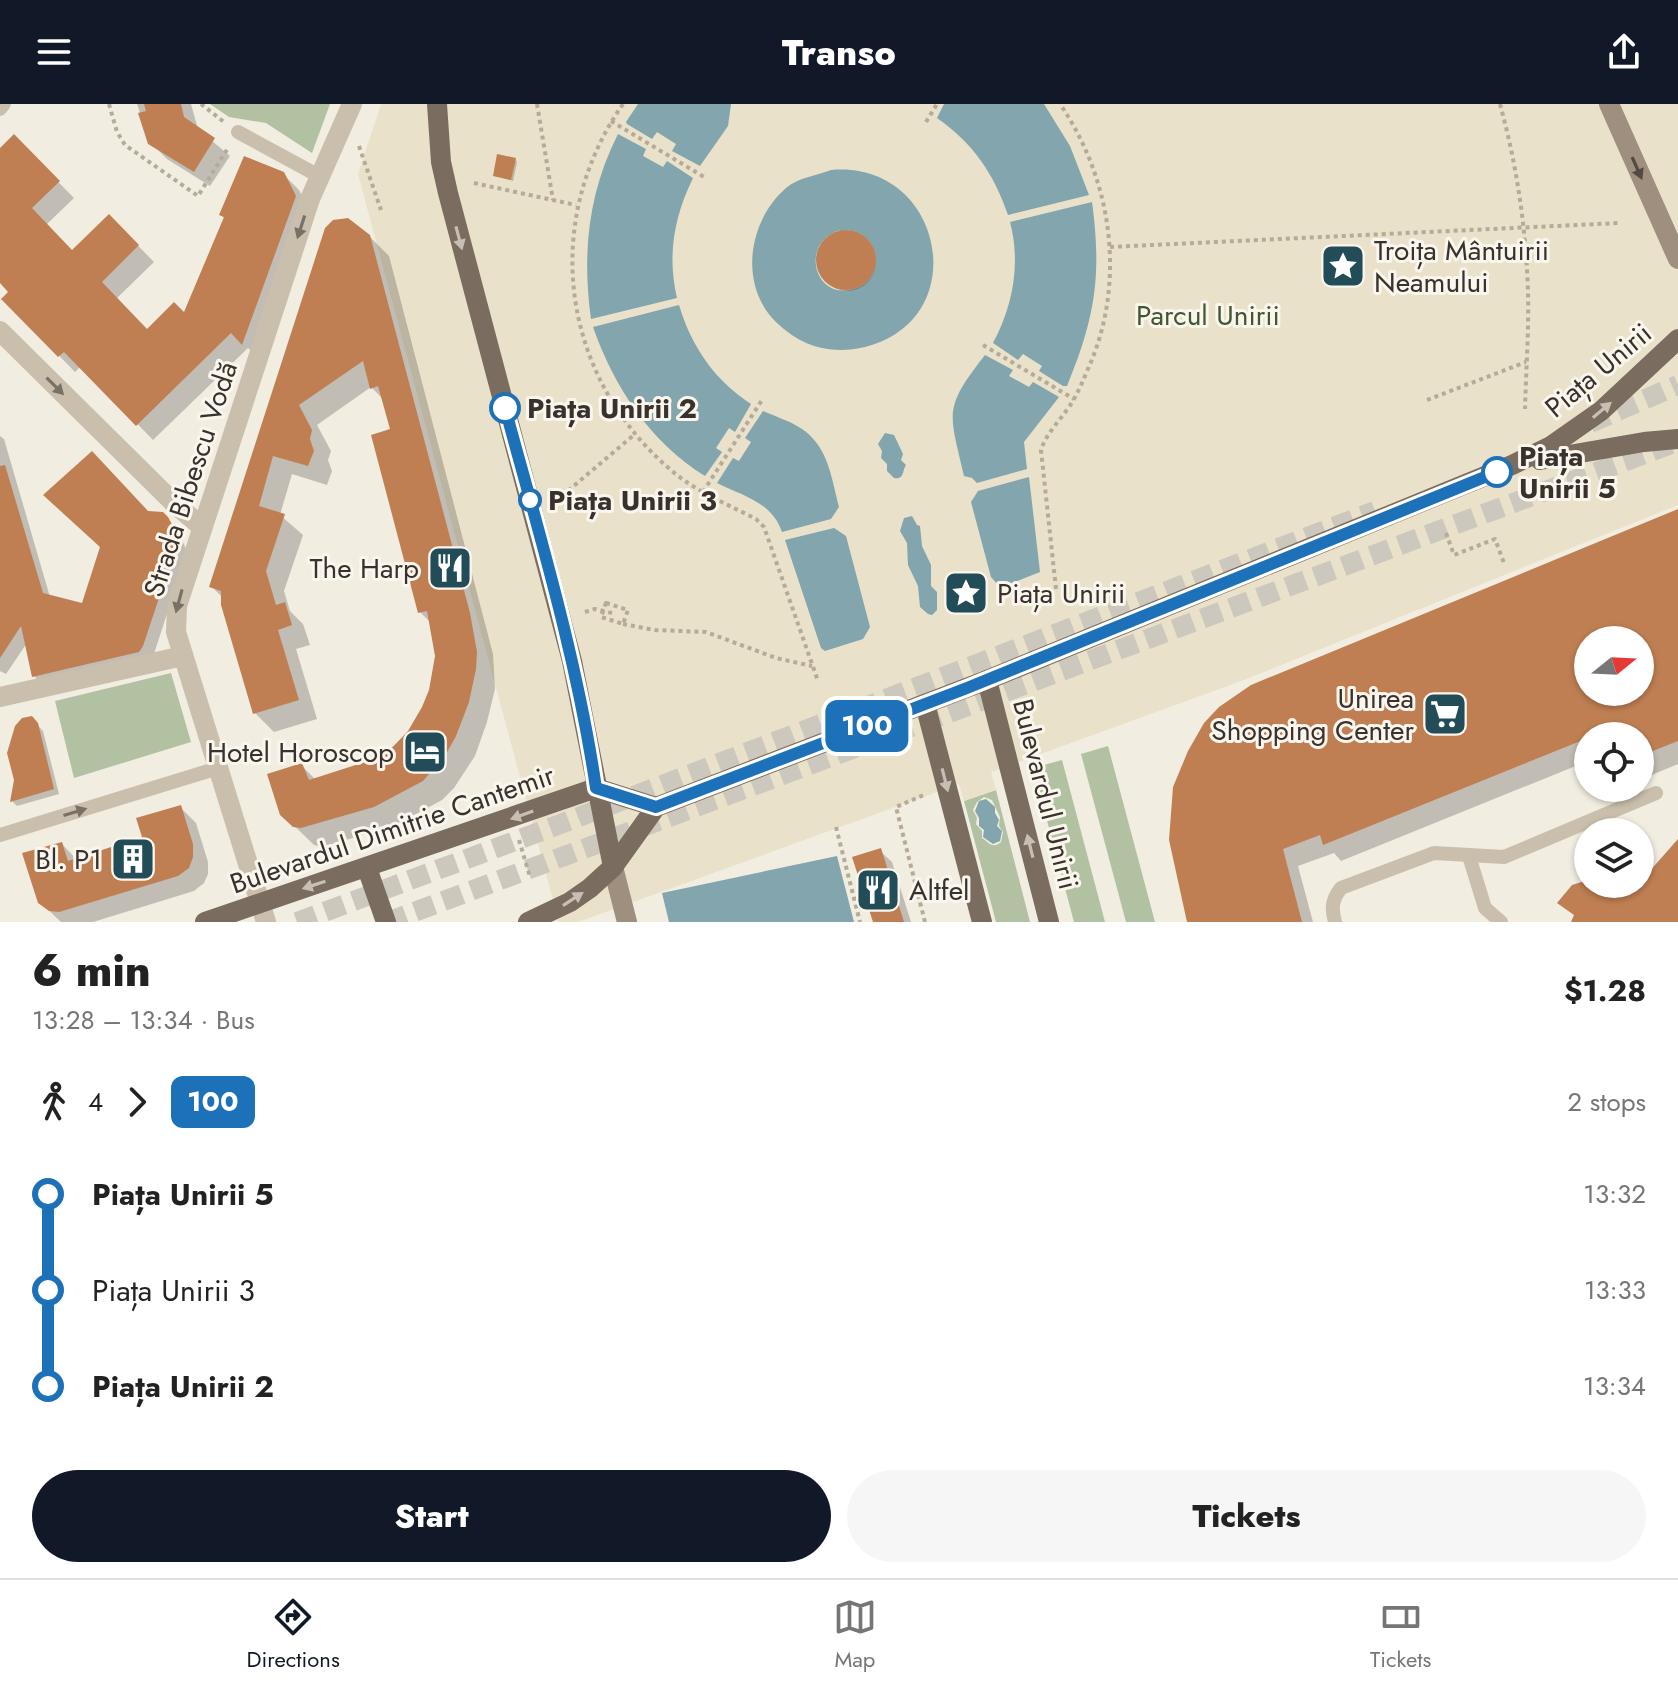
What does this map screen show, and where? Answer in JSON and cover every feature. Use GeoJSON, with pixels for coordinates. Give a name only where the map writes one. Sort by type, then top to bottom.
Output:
{"type":"FeatureCollection","features":[{"type":"Feature","properties":{"kind":"main road"},"geometry":{"type":"LineString","coordinates":[[437,104],[441,162],[448,193],[572,661],[596,788],[627,922]]}},
{"type":"Feature","properties":{"kind":"main road"},"geometry":{"type":"LineString","coordinates":[[1609,104],[1678,259]]}},
{"type":"Feature","properties":{"kind":"main road","name":"Piața Unirii"},"geometry":{"type":"LineString","coordinates":[[656,807],[987,680],[1512,465],[1551,446],[1601,411],[1678,339]]}},
{"type":"Feature","properties":{"kind":"main road","name":"Piața Unirii"},"geometry":{"type":"LineString","coordinates":[[1512,465],[1595,449],[1678,439]]}},
{"type":"Feature","properties":{"kind":"main road","name":"Bulevardul Unirii"},"geometry":{"type":"LineString","coordinates":[[987,680],[1049,922]]}},
{"type":"Feature","properties":{"kind":"main road"},"geometry":{"type":"LineString","coordinates":[[925,704],[982,922]]}},
{"type":"Feature","properties":{"kind":"main road"},"geometry":{"type":"LineString","coordinates":[[528,922],[570,902],[613,867],[656,807],[596,788]]}},
{"type":"Feature","properties":{"kind":"main road","name":"Bulevardul Dimitrie Cantemir"},"geometry":{"type":"LineString","coordinates":[[205,922],[264,913],[367,868],[596,788]]}},
{"type":"Feature","properties":{"kind":"main road"},"geometry":{"type":"LineString","coordinates":[[367,868],[386,922]]}},
{"type":"Feature","properties":{"kind":"street","name":"Strada Bibescu Vodă"},"geometry":{"type":"LineString","coordinates":[[264,913],[183,656],[175,614],[201,526],[319,176],[352,104]]}},
{"type":"Feature","properties":{"kind":"street"},"geometry":{"type":"LineString","coordinates":[[0,331],[201,526]]}},
{"type":"Feature","properties":{"kind":"street"},"geometry":{"type":"LineString","coordinates":[[0,697],[183,656]]}},
{"type":"Feature","properties":{"kind":"lane"},"geometry":{"type":"LineString","coordinates":[[233,129],[319,176]]}},
{"type":"Feature","properties":{"kind":"lane"},"geometry":{"type":"LineString","coordinates":[[0,835],[218,768]]}},
{"type":"Feature","properties":{"kind":"lane"},"geometry":{"type":"LineString","coordinates":[[1335,922],[1333,898],[1341,888],[1434,853],[1504,857],[1656,793]]}},
{"type":"Feature","properties":{"kind":"lane"},"geometry":{"type":"LineString","coordinates":[[1469,856],[1485,908],[1501,922]]}},
{"type":"Feature","properties":{"kind":"path"},"geometry":{"type":"LineString","coordinates":[[109,104],[117,132],[125,145],[198,196],[233,129],[201,104]]}},
{"type":"Feature","properties":{"kind":"path"},"geometry":{"type":"LineString","coordinates":[[537,104],[553,200]]}},
{"type":"Feature","properties":{"kind":"path"},"geometry":{"type":"LineString","coordinates":[[623,104],[598,145],[576,205],[572,273],[579,325],[609,398],[635,434],[674,473],[756,519],[764,527],[818,681]]}},
{"type":"Feature","properties":{"kind":"path"},"geometry":{"type":"LineString","coordinates":[[926,122],[937,104]]}},
{"type":"Feature","properties":{"kind":"path"},"geometry":{"type":"LineString","coordinates":[[1056,589],[1041,450],[1074,399],[1095,353],[1110,276],[1110,247],[1096,175],[1082,141],[1060,104]]}},
{"type":"Feature","properties":{"kind":"path"},"geometry":{"type":"LineString","coordinates":[[1500,104],[1516,170],[1523,228],[1528,294],[1525,409]]}},
{"type":"Feature","properties":{"kind":"path"},"geometry":{"type":"LineString","coordinates":[[611,121],[704,177]]}},
{"type":"Feature","properties":{"kind":"path"},"geometry":{"type":"LineString","coordinates":[[354,133],[381,210]]}},
{"type":"Feature","properties":{"kind":"path"},"geometry":{"type":"LineString","coordinates":[[474,183],[576,205]]}},
{"type":"Feature","properties":{"kind":"path"},"geometry":{"type":"LineString","coordinates":[[1110,247],[1619,223]]}},
{"type":"Feature","properties":{"kind":"path"},"geometry":{"type":"LineString","coordinates":[[983,345],[1074,399]]}},
{"type":"Feature","properties":{"kind":"path"},"geometry":{"type":"LineString","coordinates":[[1427,400],[1526,362]]}},
{"type":"Feature","properties":{"kind":"path"},"geometry":{"type":"LineString","coordinates":[[703,492],[762,400]]}},
{"type":"Feature","properties":{"kind":"path"},"geometry":{"type":"LineString","coordinates":[[556,501],[635,434]]}},
{"type":"Feature","properties":{"kind":"path"},"geometry":{"type":"LineString","coordinates":[[1446,533],[1454,555],[1495,539],[1504,563]]}},
{"type":"Feature","properties":{"kind":"path"},"geometry":{"type":"LineString","coordinates":[[623,624],[628,610],[606,603],[601,617],[623,624],[721,635],[776,658],[812,666]]}},
{"type":"Feature","properties":{"kind":"path"},"geometry":{"type":"LineString","coordinates":[[585,612],[604,610],[616,614]]}},
{"type":"Feature","properties":{"kind":"path"},"geometry":{"type":"LineString","coordinates":[[925,922],[896,807],[932,792]]}},
{"type":"Feature","properties":{"kind":"path"},"geometry":{"type":"LineString","coordinates":[[836,827],[860,922]]}},
{"type":"Feature","properties":{"kind":"path"},"geometry":{"type":"LineString","coordinates":[[519,840],[530,877]]}},
{"type":"Feature","properties":{"kind":"green space"},"geometry":{"type":"Polygon","coordinates":[[[210,104],[330,104],[312,153],[266,123],[229,117],[210,104]]]}},
{"type":"Feature","properties":{"kind":"green space"},"geometry":{"type":"Polygon","coordinates":[[[171,673],[191,742],[74,778],[55,701],[171,673]]]}},
{"type":"Feature","properties":{"kind":"green space"},"geometry":{"type":"Polygon","coordinates":[[[1108,746],[1155,922],[1126,922],[1081,754],[1108,746]]]}},
{"type":"Feature","properties":{"kind":"green space"},"geometry":{"type":"Polygon","coordinates":[[[1062,760],[1105,922],[1074,922],[1033,768],[1062,760]]]}},
{"type":"Feature","properties":{"kind":"green space"},"geometry":{"type":"Polygon","coordinates":[[[996,790],[1030,922],[996,922],[964,801],[996,790]],[[984,797],[973,810],[982,838],[995,845],[1001,842],[1003,832],[992,800],[984,797]]]}},
{"type":"Feature","properties":{"kind":"shaded area","name":"Piața Unirii"},"geometry":{"type":"Polygon","coordinates":[[[381,104],[1678,104],[1678,505],[1244,680],[991,772],[996,790],[964,801],[959,784],[578,922],[559,922],[358,174],[381,104]]]}},
{"type":"Feature","properties":{"kind":"water"},"geometry":{"type":"Polygon","coordinates":[[[638,104],[731,104],[728,126],[700,166],[672,151],[676,144],[657,132],[652,139],[627,124],[638,104]]]}},
{"type":"Feature","properties":{"kind":"water"},"geometry":{"type":"Polygon","coordinates":[[[944,104],[1044,104],[1070,146],[1089,195],[1008,215],[981,160],[937,118],[944,104]]]}},
{"type":"Feature","properties":{"kind":"water"},"geometry":{"type":"Polygon","coordinates":[[[618,134],[646,149],[643,156],[663,167],[667,161],[693,178],[674,236],[673,267],[677,298],[591,319],[587,271],[590,224],[600,179],[618,134]]]}},
{"type":"Feature","properties":{"kind":"water"},"geometry":{"type":"Polygon","coordinates":[[[831,170],[869,174],[899,190],[920,214],[932,245],[932,276],[922,307],[900,331],[865,347],[829,349],[797,338],[777,323],[765,308],[753,273],[756,235],[773,202],[791,184],[831,170]],[[841,230],[828,236],[816,256],[820,277],[837,290],[850,290],[862,285],[871,277],[875,267],[876,256],[872,246],[855,231],[841,230]]]}},
{"type":"Feature","properties":{"kind":"water"},"geometry":{"type":"Polygon","coordinates":[[[1092,202],[1096,252],[1094,296],[1077,362],[1067,386],[1063,386],[1039,371],[1042,366],[1023,354],[1018,360],[993,343],[1006,314],[1013,284],[1015,253],[1010,222],[1092,202]]]}},
{"type":"Feature","properties":{"kind":"water"},"geometry":{"type":"Polygon","coordinates":[[[841,230],[855,234],[870,247],[873,268],[861,283],[848,288],[836,287],[825,280],[819,269],[818,256],[825,243],[841,230]]]}},
{"type":"Feature","properties":{"kind":"water"},"geometry":{"type":"Polygon","coordinates":[[[679,305],[690,335],[706,361],[726,385],[751,404],[735,432],[729,428],[716,448],[722,452],[705,476],[667,447],[636,411],[612,371],[593,327],[679,305]]]}},
{"type":"Feature","properties":{"kind":"water"},"geometry":{"type":"Polygon","coordinates":[[[985,355],[1013,370],[1009,376],[1029,387],[1033,382],[1059,397],[1024,442],[1027,469],[977,483],[964,476],[953,411],[962,388],[985,355]]]}},
{"type":"Feature","properties":{"kind":"water"},"geometry":{"type":"Polygon","coordinates":[[[763,411],[797,426],[816,441],[827,461],[839,507],[831,519],[782,532],[764,507],[717,483],[733,458],[739,461],[751,442],[745,438],[763,411]]]}},
{"type":"Feature","properties":{"kind":"water"},"geometry":{"type":"Polygon","coordinates":[[[885,433],[894,435],[903,454],[901,460],[906,465],[900,478],[894,478],[887,471],[887,464],[881,458],[882,451],[878,444],[885,433]]]}},
{"type":"Feature","properties":{"kind":"water"},"geometry":{"type":"Polygon","coordinates":[[[1029,477],[1040,572],[999,586],[991,577],[971,502],[978,491],[1029,477]]]}},
{"type":"Feature","properties":{"kind":"water"},"geometry":{"type":"Polygon","coordinates":[[[912,516],[920,526],[922,546],[931,565],[931,586],[937,592],[937,610],[932,615],[920,607],[918,586],[908,565],[907,543],[900,531],[904,518],[912,516]]]}},
{"type":"Feature","properties":{"kind":"water"},"geometry":{"type":"Polygon","coordinates":[[[834,528],[846,536],[870,627],[863,639],[825,651],[821,648],[785,540],[834,528]]]}},
{"type":"Feature","properties":{"kind":"water"},"geometry":{"type":"Polygon","coordinates":[[[986,799],[995,807],[999,820],[997,826],[1002,831],[1000,841],[993,844],[983,837],[984,830],[979,826],[975,811],[979,801],[986,799]]]}},
{"type":"Feature","properties":{"kind":"water"},"geometry":{"type":"Polygon","coordinates":[[[837,856],[854,922],[669,922],[662,893],[837,856]]]}},
{"type":"Feature","properties":{"kind":"building"},"geometry":{"type":"Polygon","coordinates":[[[144,104],[181,104],[184,117],[215,138],[194,172],[148,144],[138,113],[146,111],[144,104]]]}},
{"type":"Feature","properties":{"kind":"building"},"geometry":{"type":"Polygon","coordinates":[[[14,134],[60,181],[32,208],[72,250],[109,214],[139,245],[102,282],[147,329],[174,302],[184,312],[224,217],[219,215],[244,156],[284,172],[296,196],[242,345],[231,333],[136,426],[64,352],[58,357],[1,299],[8,292],[0,283],[0,148],[14,134]]]}},
{"type":"Feature","properties":{"kind":"building"},"geometry":{"type":"Polygon","coordinates":[[[497,154],[516,158],[511,180],[493,176],[497,154]]]}},
{"type":"Feature","properties":{"kind":"building"},"geometry":{"type":"Polygon","coordinates":[[[348,218],[370,235],[470,613],[477,652],[476,669],[469,702],[456,736],[446,754],[423,781],[374,807],[301,828],[293,827],[280,815],[267,774],[302,763],[309,780],[365,762],[390,750],[408,731],[422,707],[429,690],[435,656],[427,611],[418,613],[371,435],[390,429],[378,386],[370,389],[363,361],[299,405],[312,430],[310,439],[314,451],[308,466],[273,456],[259,506],[285,514],[266,571],[276,605],[285,602],[292,625],[278,630],[299,700],[253,714],[221,605],[221,591],[209,587],[325,228],[333,220],[348,218]]]}},
{"type":"Feature","properties":{"kind":"building"},"geometry":{"type":"Polygon","coordinates":[[[846,230],[858,232],[867,239],[874,248],[874,272],[867,281],[858,288],[846,290],[834,288],[825,281],[818,272],[816,260],[818,248],[825,239],[834,232],[846,230]]]}},
{"type":"Feature","properties":{"kind":"building"},"geometry":{"type":"Polygon","coordinates":[[[92,451],[148,511],[163,512],[168,517],[178,541],[139,652],[32,677],[21,626],[0,658],[0,466],[5,465],[43,593],[82,603],[100,547],[43,495],[92,451]]]}},
{"type":"Feature","properties":{"kind":"building","name":"Unirea Shopping Center"},"geometry":{"type":"Polygon","coordinates":[[[1678,509],[1678,741],[1654,750],[1654,722],[1574,722],[1574,744],[1323,845],[1320,835],[1283,849],[1302,922],[1187,922],[1169,840],[1173,787],[1204,723],[1219,707],[1251,685],[1678,509]]]}},
{"type":"Feature","properties":{"kind":"building"},"geometry":{"type":"Polygon","coordinates":[[[32,716],[38,723],[54,789],[10,802],[14,780],[7,753],[15,726],[22,718],[32,716]]]}},
{"type":"Feature","properties":{"kind":"building","name":"Bl. P1"},"geometry":{"type":"Polygon","coordinates":[[[181,805],[193,844],[193,857],[189,868],[178,876],[59,912],[49,911],[38,903],[22,853],[62,842],[68,861],[142,837],[136,818],[181,805]]]}},
{"type":"Feature","properties":{"kind":"building"},"geometry":{"type":"Polygon","coordinates":[[[1678,839],[1678,922],[1571,922],[1574,915],[1557,903],[1574,884],[1574,898],[1654,898],[1654,866],[1678,839]]]}},
{"type":"Feature","properties":{"kind":"building","name":"Altfel"},"geometry":{"type":"Polygon","coordinates":[[[881,848],[904,922],[873,922],[852,857],[881,848]]]}},
{"type":"Feature","properties":{"kind":"tunnel"},"geometry":{"type":"LineString","coordinates":[[1590,423],[1678,385]]}},
{"type":"Feature","properties":{"kind":"tunnel"},"geometry":{"type":"LineString","coordinates":[[387,922],[1677,442]]}},
{"type":"Feature","properties":{"kind":"tunnel"},"geometry":{"type":"LineString","coordinates":[[297,922],[1375,511]]}},
{"type":"Feature","properties":{"kind":"bus line","name":"100"},"geometry":{"type":"LineString","coordinates":[[505,408],[572,661],[596,788],[656,807],[967,688],[1497,472]]}},
{"type":"Feature","properties":{"kind":"place","name":"Troița Mântuirii Neamului"},"geometry":{"type":"Point","coordinates":[1343,266]}},
{"type":"Feature","properties":{"kind":"place","name":"Piața Unirii 2"},"geometry":{"type":"Point","coordinates":[505,408]}},
{"type":"Feature","properties":{"kind":"place","name":"Piața Unirii 5"},"geometry":{"type":"Point","coordinates":[1497,472]}},
{"type":"Feature","properties":{"kind":"place","name":"Piața Unirii 3"},"geometry":{"type":"Point","coordinates":[530,500]}},
{"type":"Feature","properties":{"kind":"place","name":"The Harp"},"geometry":{"type":"Point","coordinates":[450,568]}},
{"type":"Feature","properties":{"kind":"place","name":"Piața Unirii"},"geometry":{"type":"Point","coordinates":[966,593]}},
{"type":"Feature","properties":{"kind":"place","name":"Unirea Shopping Center"},"geometry":{"type":"Point","coordinates":[1445,714]}},
{"type":"Feature","properties":{"kind":"place","name":"Hotel Horoscop"},"geometry":{"type":"Point","coordinates":[425,752]}},
{"type":"Feature","properties":{"kind":"place","name":"Bl. P1"},"geometry":{"type":"Point","coordinates":[133,859]}},
{"type":"Feature","properties":{"kind":"place","name":"Altfel"},"geometry":{"type":"Point","coordinates":[878,890]}},
{"type":"Feature","properties":{"kind":"park label","name":"Parcul Unirii"},"geometry":{"type":"Point","coordinates":[1208,315]}}]}
